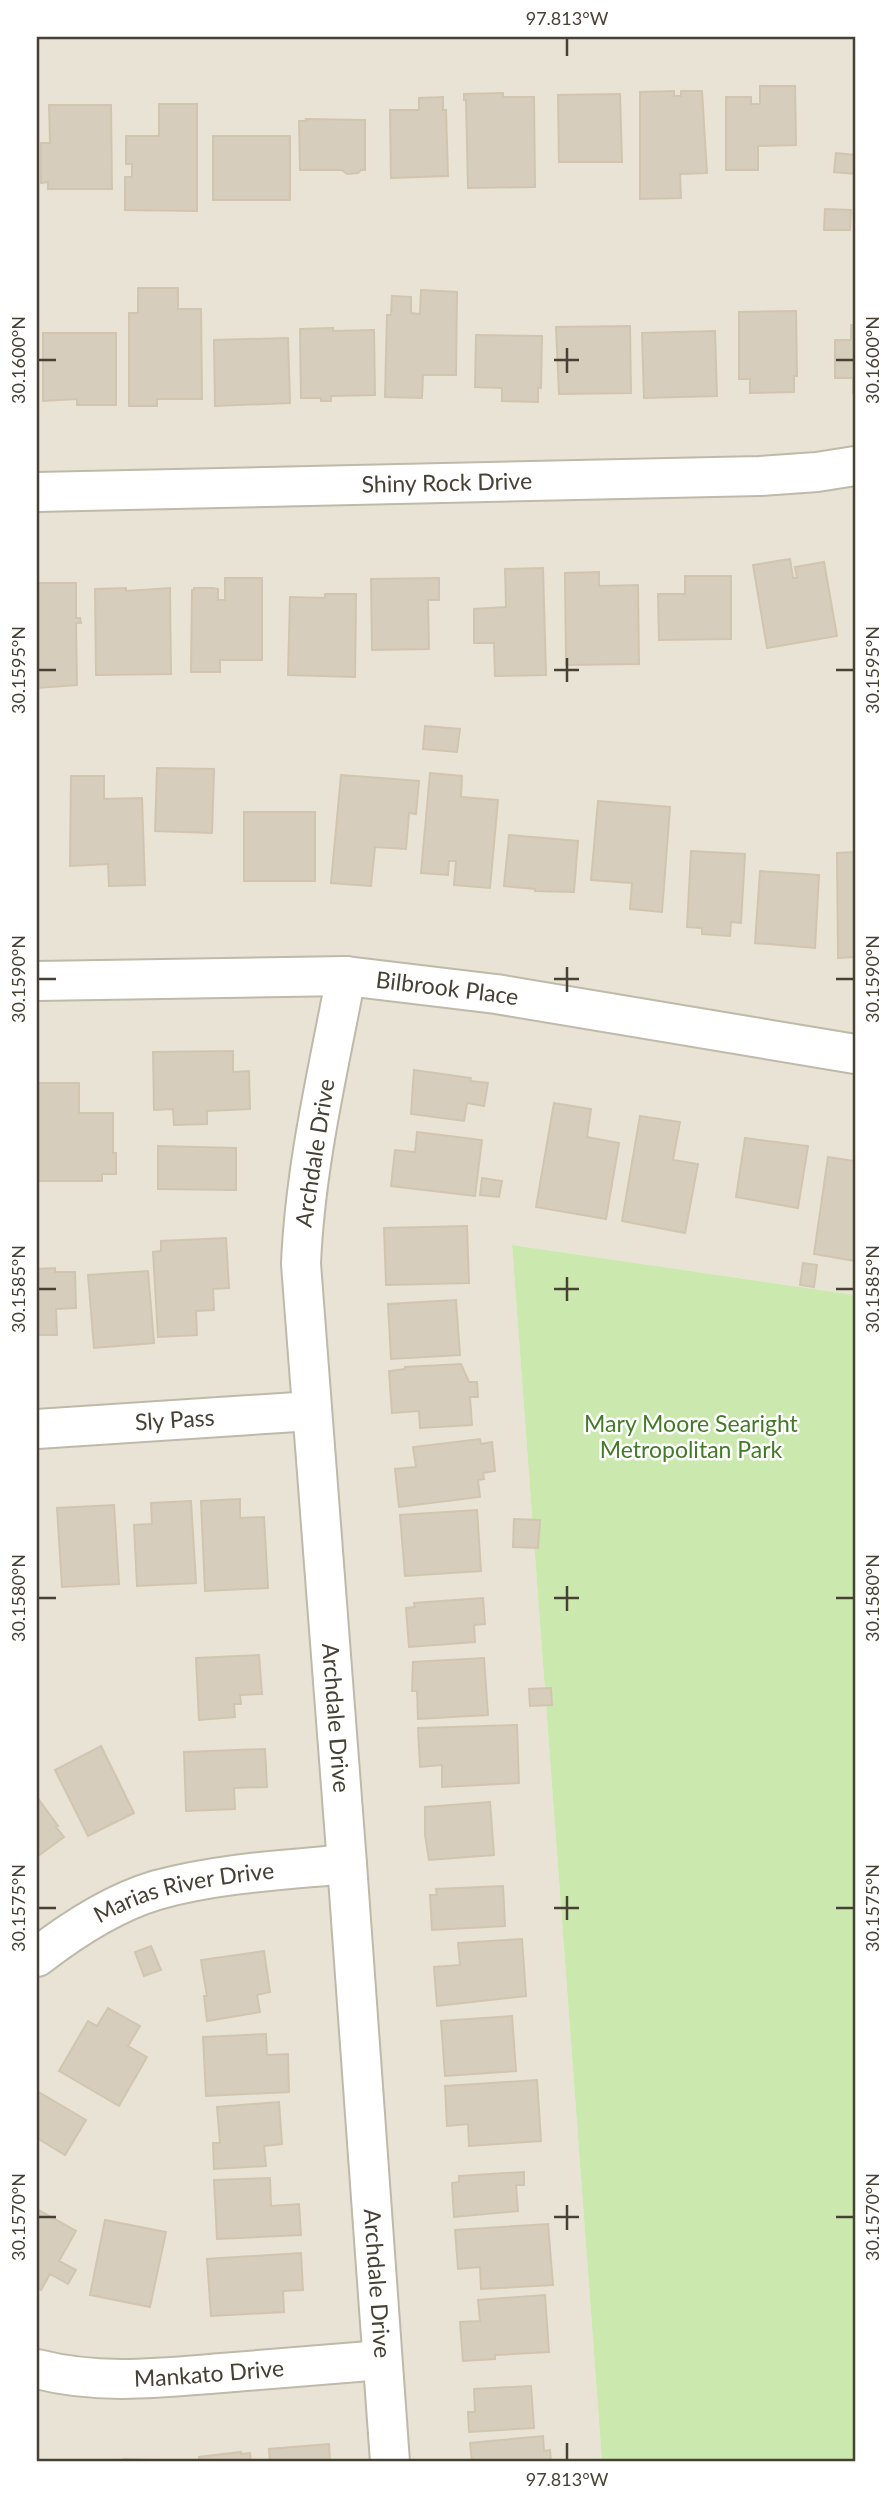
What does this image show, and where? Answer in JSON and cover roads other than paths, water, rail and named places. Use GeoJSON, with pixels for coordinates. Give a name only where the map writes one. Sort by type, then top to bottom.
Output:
{"type":"FeatureCollection","features":[{"type":"Feature","properties":{"kind":"street","name":"Shiny Rock Drive"},"geometry":{"type":"LineString","coordinates":[[37,492],[760,475],[817,472],[855,466]]}},
{"type":"Feature","properties":{"kind":"street","name":"Bilbrook Place"},"geometry":{"type":"LineString","coordinates":[[37,981],[346,976],[496,994],[855,1054]]}},
{"type":"Feature","properties":{"kind":"street","name":"Archdale Drive"},"geometry":{"type":"LineString","coordinates":[[346,976],[303,1222],[301,1264],[390,2462]]}},
{"type":"Feature","properties":{"kind":"street","name":"Sly Pass"},"geometry":{"type":"LineString","coordinates":[[37,1430],[312,1411]]}},
{"type":"Feature","properties":{"kind":"street","name":"Marias River Drive"},"geometry":{"type":"LineString","coordinates":[[37,1957],[107,1910],[155,1891],[218,1876],[347,1864]]}},
{"type":"Feature","properties":{"kind":"street","name":"Mankato Drive"},"geometry":{"type":"LineString","coordinates":[[37,2369],[69,2377],[110,2380],[382,2360]]}},
{"type":"Feature","properties":{"kind":"park label","name":"Mary Moore Searight Metropolitan Park"},"geometry":{"type":"Point","coordinates":[691,1437]}}]}
